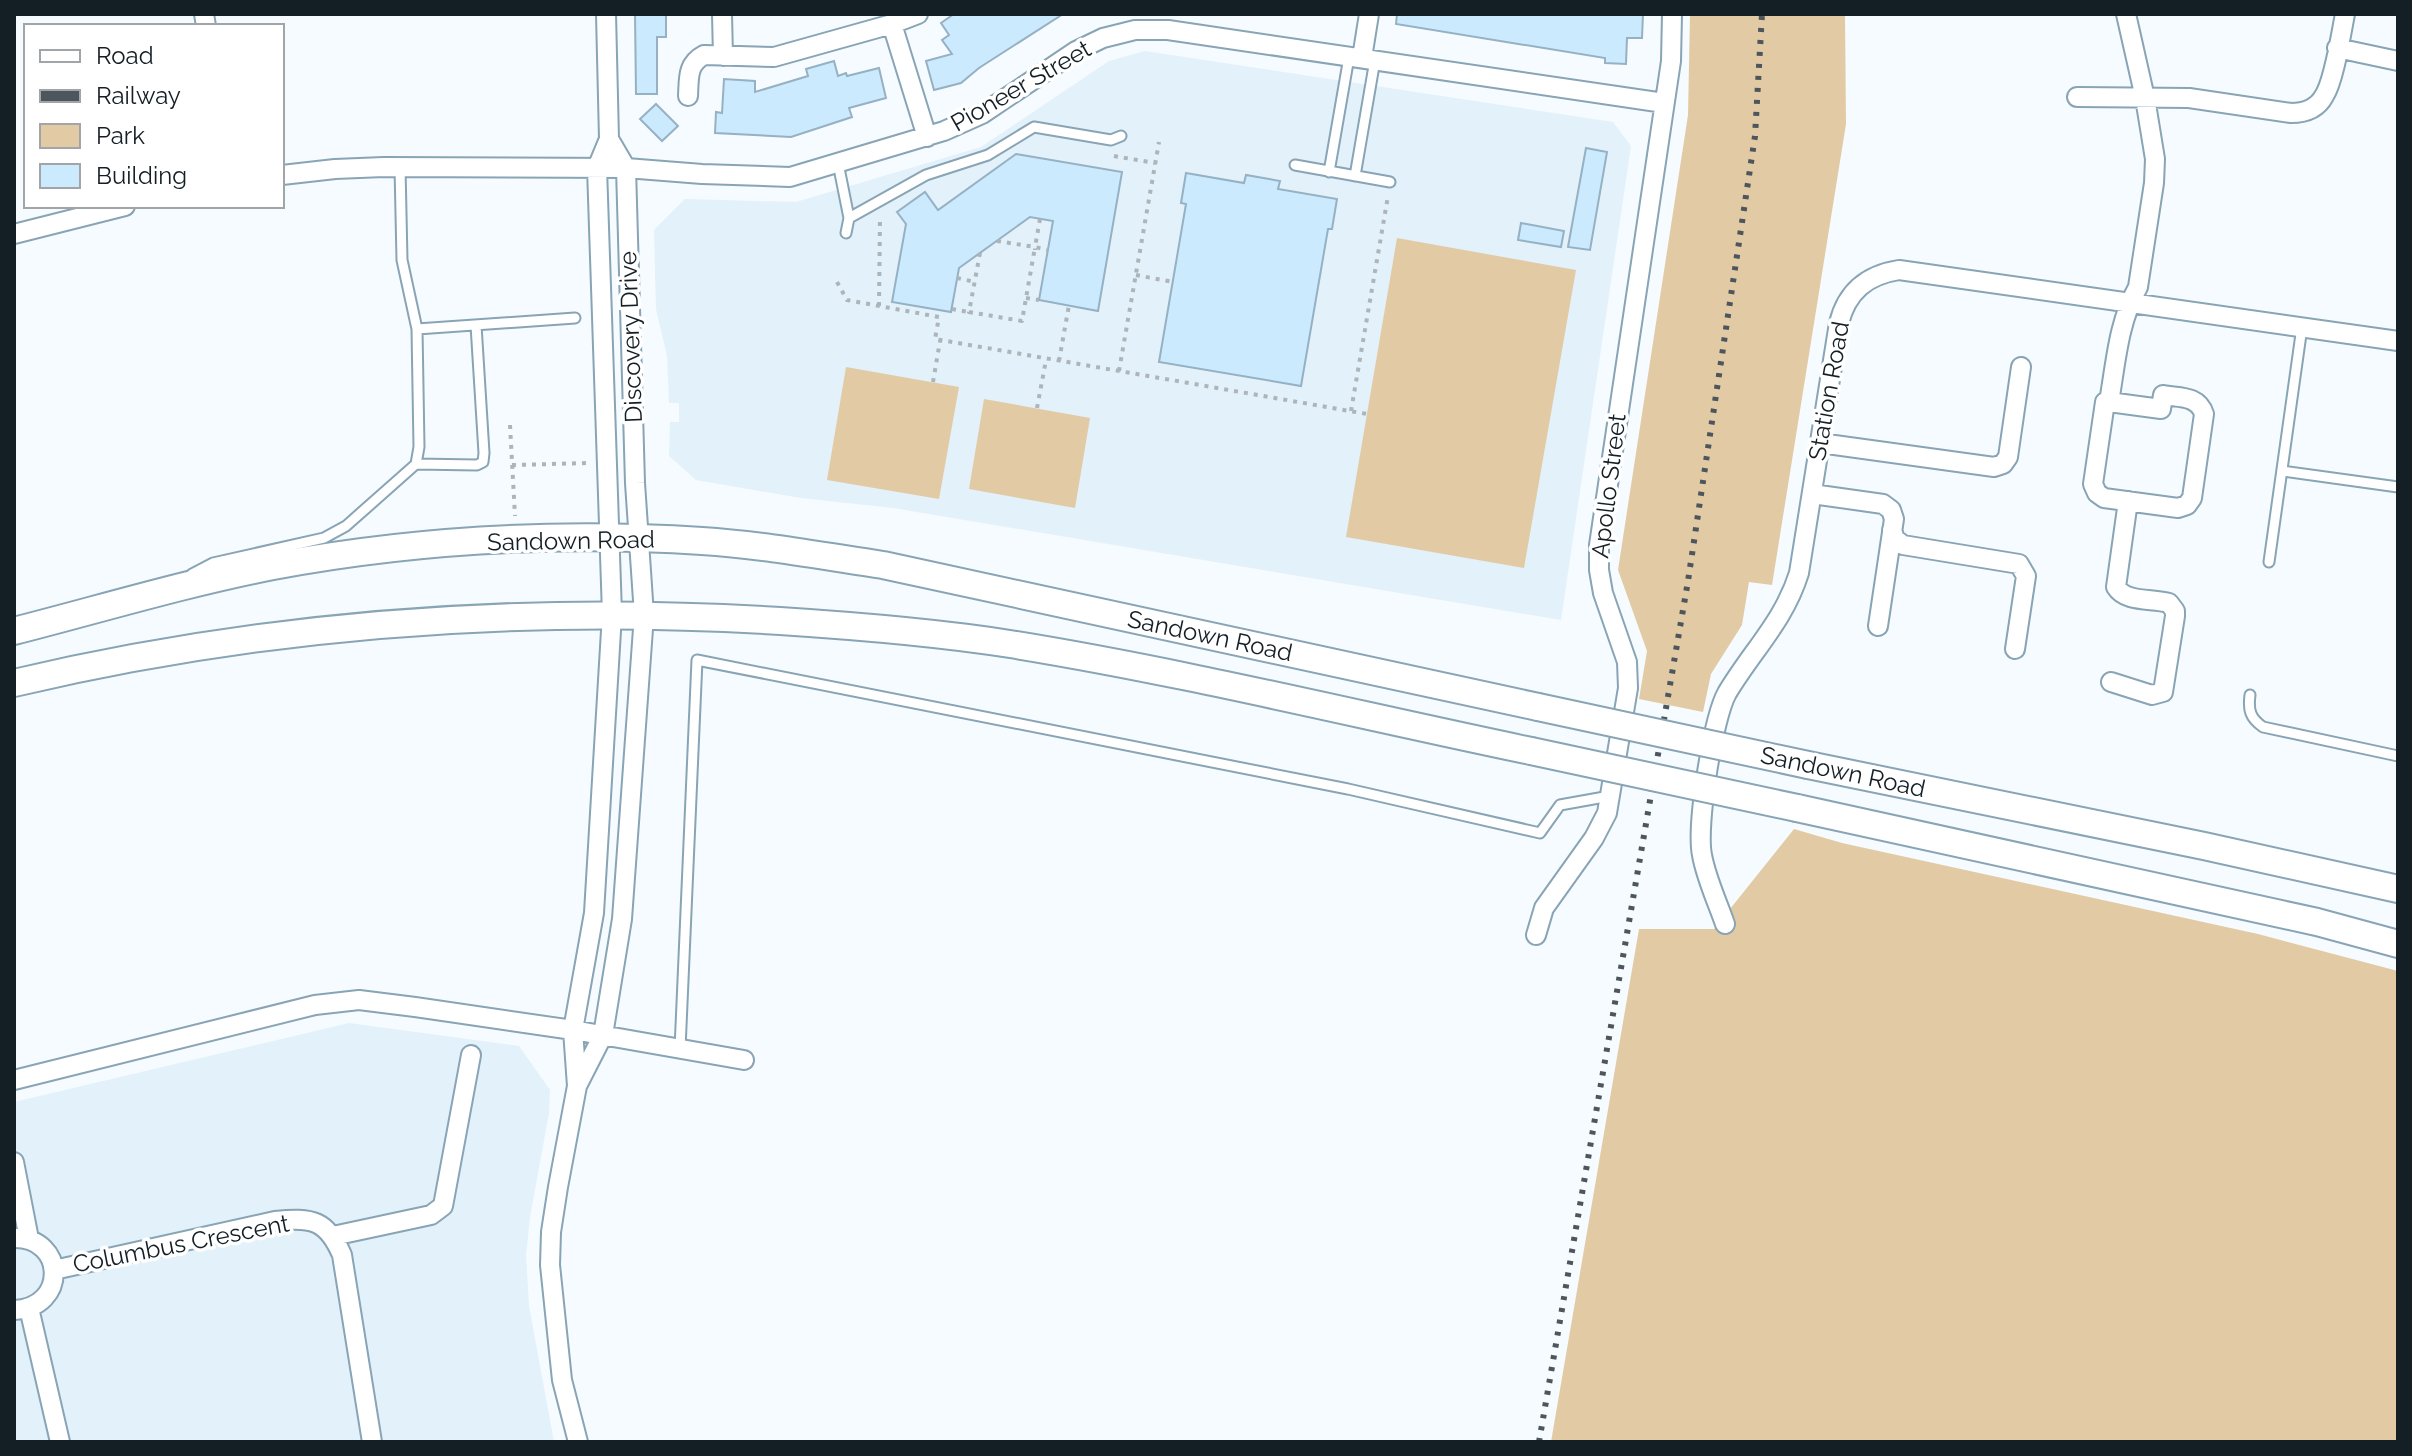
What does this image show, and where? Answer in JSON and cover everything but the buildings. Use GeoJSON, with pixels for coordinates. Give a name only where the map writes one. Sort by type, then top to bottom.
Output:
{"type":"FeatureCollection","features":[{"type":"Feature","properties":{"kind":"main road","name":"Sandown Road"},"geometry":{"type":"LineString","coordinates":[[14,631],[273,566],[353,554],[451,543],[539,539],[702,541],[883,565],[2398,889]]}},
{"type":"Feature","properties":{"kind":"main road","name":"Sandown Road"},"geometry":{"type":"LineString","coordinates":[[14,683],[219,643],[370,625],[612,614],[839,625],[1008,644],[1119,664],[1797,808],[2317,922],[2398,944]]}},
{"type":"Feature","properties":{"kind":"street","name":"Discovery Drive"},"geometry":{"type":"LineString","coordinates":[[577,1086],[573,1030],[594,913],[612,614],[597,168],[609,139],[606,14]]}},
{"type":"Feature","properties":{"kind":"street"},"geometry":{"type":"LineString","coordinates":[[722,14],[723,56]]}},
{"type":"Feature","properties":{"kind":"street"},"geometry":{"type":"LineString","coordinates":[[688,96],[691,65],[704,55],[774,57],[918,14]]}},
{"type":"Feature","properties":{"kind":"street"},"geometry":{"type":"LineString","coordinates":[[1362,58],[1369,14]]}},
{"type":"Feature","properties":{"kind":"street","name":"Apollo Street"},"geometry":{"type":"LineString","coordinates":[[1536,935],[1544,908],[1594,838],[1607,813],[1628,688],[1627,662],[1603,593],[1599,545],[1671,61],[1672,14]]}},
{"type":"Feature","properties":{"kind":"street"},"geometry":{"type":"LineString","coordinates":[[2109,402],[2120,328],[2138,287],[2154,183],[2155,159],[2145,98],[2126,14]]}},
{"type":"Feature","properties":{"kind":"street"},"geometry":{"type":"LineString","coordinates":[[2077,97],[2189,98],[2291,113],[2306,111],[2314,108],[2324,97],[2345,14]]}},
{"type":"Feature","properties":{"kind":"street"},"geometry":{"type":"LineString","coordinates":[[892,24],[927,137]]}},
{"type":"Feature","properties":{"kind":"street","name":"Pioneer Street"},"geometry":{"type":"LineString","coordinates":[[284,175],[400,167],[626,168],[691,174],[802,175],[927,137],[982,114],[1089,44],[1135,30],[1168,30],[1664,103]]}},
{"type":"Feature","properties":{"kind":"street"},"geometry":{"type":"LineString","coordinates":[[2337,48],[2398,61]]}},
{"type":"Feature","properties":{"kind":"street","name":"Discovery Drive"},"geometry":{"type":"LineString","coordinates":[[577,1086],[603,1035],[625,888],[644,615],[635,483],[626,168],[609,139]]}},
{"type":"Feature","properties":{"kind":"street"},"geometry":{"type":"LineString","coordinates":[[14,234],[117,208]]}},
{"type":"Feature","properties":{"kind":"street","name":"Station Road"},"geometry":{"type":"LineString","coordinates":[[1725,924],[1702,855],[1699,831],[1720,707],[1792,596],[1799,573],[1843,308],[1859,286],[1871,277],[1899,270],[2398,341]]}},
{"type":"Feature","properties":{"kind":"street"},"geometry":{"type":"LineString","coordinates":[[1820,443],[1999,466],[2008,457],[2021,367]]}},
{"type":"Feature","properties":{"kind":"street"},"geometry":{"type":"LineString","coordinates":[[2163,395],[2193,399],[2201,405],[2204,414],[2190,502],[2178,508],[2100,496],[2093,484],[2105,402],[2109,402],[2161,409],[2163,395]]}},
{"type":"Feature","properties":{"kind":"street"},"geometry":{"type":"LineString","coordinates":[[1812,494],[1883,504],[1893,514],[1878,626]]}},
{"type":"Feature","properties":{"kind":"street"},"geometry":{"type":"LineString","coordinates":[[2111,682],[2152,695],[2163,692],[2175,616],[2169,603],[2122,595],[2116,587],[2128,501]]}},
{"type":"Feature","properties":{"kind":"street"},"geometry":{"type":"LineString","coordinates":[[1892,530],[1895,539],[1903,545],[2019,564],[2026,576],[2015,649]]}},
{"type":"Feature","properties":{"kind":"street"},"geometry":{"type":"LineString","coordinates":[[14,1080],[315,1005],[359,1000],[573,1030],[744,1060]]}},
{"type":"Feature","properties":{"kind":"street"},"geometry":{"type":"LineString","coordinates":[[372,1442],[342,1255],[333,1236],[431,1215],[443,1206],[471,1055]]}},
{"type":"Feature","properties":{"kind":"street"},"geometry":{"type":"LineString","coordinates":[[577,1086],[551,1232],[550,1265],[562,1380],[578,1442]]}},
{"type":"Feature","properties":{"kind":"street"},"geometry":{"type":"LineString","coordinates":[[14,1162],[22,1238],[40,1245],[48,1254],[54,1270],[52,1288],[45,1298],[22,1309],[60,1442]]}},
{"type":"Feature","properties":{"kind":"street","name":"Columbus Crescent"},"geometry":{"type":"LineString","coordinates":[[54,1270],[284,1220],[308,1221],[322,1226],[333,1236]]}},
{"type":"Feature","properties":{"kind":"lane"},"geometry":{"type":"LineString","coordinates":[[1329,172],[1362,58]]}},
{"type":"Feature","properties":{"kind":"lane"},"geometry":{"type":"LineString","coordinates":[[1355,176],[1362,58]]}},
{"type":"Feature","properties":{"kind":"lane"},"geometry":{"type":"LineString","coordinates":[[849,218],[926,175],[988,155],[1034,127],[1111,140],[1121,136]]}},
{"type":"Feature","properties":{"kind":"lane"},"geometry":{"type":"LineString","coordinates":[[838,163],[849,218],[846,233]]}},
{"type":"Feature","properties":{"kind":"lane"},"geometry":{"type":"LineString","coordinates":[[1295,165],[1390,182]]}},
{"type":"Feature","properties":{"kind":"lane"},"geometry":{"type":"LineString","coordinates":[[159,594],[213,563],[324,538],[346,526],[416,464],[419,447],[417,329],[402,260],[400,167]]}},
{"type":"Feature","properties":{"kind":"lane"},"geometry":{"type":"LineString","coordinates":[[417,329],[575,318]]}},
{"type":"Feature","properties":{"kind":"lane"},"geometry":{"type":"LineString","coordinates":[[416,464],[477,465],[483,462],[476,325]]}},
{"type":"Feature","properties":{"kind":"lane"},"geometry":{"type":"LineString","coordinates":[[2269,562],[2302,327]]}},
{"type":"Feature","properties":{"kind":"lane"},"geometry":{"type":"LineString","coordinates":[[2282,471],[2398,487]]}},
{"type":"Feature","properties":{"kind":"lane"},"geometry":{"type":"LineString","coordinates":[[680,1049],[697,660],[1348,789],[1540,833],[1560,805],[1610,796]]}},
{"type":"Feature","properties":{"kind":"lane"},"geometry":{"type":"LineString","coordinates":[[2250,695],[2251,716],[2263,727],[2398,756]]}},
{"type":"Feature","properties":{"kind":"path"},"geometry":{"type":"LineString","coordinates":[[1119,371],[1159,142]]}},
{"type":"Feature","properties":{"kind":"path"},"geometry":{"type":"LineString","coordinates":[[1113,156],[1155,163]]}},
{"type":"Feature","properties":{"kind":"path"},"geometry":{"type":"LineString","coordinates":[[1351,411],[1390,182]]}},
{"type":"Feature","properties":{"kind":"path"},"geometry":{"type":"LineString","coordinates":[[879,306],[880,201]]}},
{"type":"Feature","properties":{"kind":"path"},"geometry":{"type":"LineString","coordinates":[[1022,321],[1040,219]]}},
{"type":"Feature","properties":{"kind":"path"},"geometry":{"type":"LineString","coordinates":[[997,241],[1048,250]]}},
{"type":"Feature","properties":{"kind":"path"},"geometry":{"type":"LineString","coordinates":[[1022,321],[1035,247]]}},
{"type":"Feature","properties":{"kind":"path"},"geometry":{"type":"LineString","coordinates":[[969,312],[980,253]]}},
{"type":"Feature","properties":{"kind":"path"},"geometry":{"type":"LineString","coordinates":[[1136,275],[1173,282]]}},
{"type":"Feature","properties":{"kind":"path"},"geometry":{"type":"LineString","coordinates":[[957,278],[975,282],[969,312]]}},
{"type":"Feature","properties":{"kind":"path"},"geometry":{"type":"LineString","coordinates":[[837,282],[847,300],[939,317],[935,339],[1367,414]]}},
{"type":"Feature","properties":{"kind":"path"},"geometry":{"type":"LineString","coordinates":[[1026,298],[1039,300]]}},
{"type":"Feature","properties":{"kind":"path"},"geometry":{"type":"LineString","coordinates":[[1059,361],[1069,305]]}},
{"type":"Feature","properties":{"kind":"path"},"geometry":{"type":"LineString","coordinates":[[952,309],[1022,321]]}},
{"type":"Feature","properties":{"kind":"path"},"geometry":{"type":"LineString","coordinates":[[933,382],[940,340]]}},
{"type":"Feature","properties":{"kind":"path"},"geometry":{"type":"LineString","coordinates":[[1037,408],[1046,358]]}},
{"type":"Feature","properties":{"kind":"path"},"geometry":{"type":"LineString","coordinates":[[510,425],[515,516]]}},
{"type":"Feature","properties":{"kind":"path"},"geometry":{"type":"LineString","coordinates":[[512,465],[592,463]]}},
{"type":"Feature","properties":{"kind":"shaded area"},"geometry":{"type":"Polygon","coordinates":[[[1145,51],[1613,122],[1631,146],[1561,620],[893,508],[801,498],[696,480],[669,456],[670,422],[679,422],[679,403],[669,403],[667,356],[656,309],[654,230],[685,199],[796,202],[981,147],[1109,61],[1145,51]]]}},
{"type":"Feature","properties":{"kind":"shaded area"},"geometry":{"type":"Polygon","coordinates":[[[349,1023],[519,1046],[550,1090],[526,1255],[529,1306],[554,1442],[14,1442],[14,1102],[349,1023]]]}},
{"type":"Feature","properties":{"kind":"green space"},"geometry":{"type":"Polygon","coordinates":[[[1690,14],[1845,14],[1846,124],[1772,585],[1749,582],[1742,625],[1711,674],[1703,712],[1639,699],[1647,651],[1618,570],[1688,115],[1690,14]]]}},
{"type":"Feature","properties":{"kind":"green space"},"geometry":{"type":"Polygon","coordinates":[[[1397,238],[1576,270],[1524,568],[1346,537],[1397,238]]]}},
{"type":"Feature","properties":{"kind":"green space"},"geometry":{"type":"Polygon","coordinates":[[[846,367],[959,387],[939,499],[827,480],[846,367]]]}},
{"type":"Feature","properties":{"kind":"green space"},"geometry":{"type":"Polygon","coordinates":[[[984,399],[1090,418],[1075,508],[969,489],[984,399]]]}},
{"type":"Feature","properties":{"kind":"green space"},"geometry":{"type":"Polygon","coordinates":[[[1794,829],[1842,843],[2258,934],[2398,971],[2398,1442],[1551,1442],[1639,929],[1714,929],[1794,829]]]}},
{"type":"Feature","properties":{"kind":"railway"},"geometry":{"type":"LineString","coordinates":[[1539,1442],[1688,581],[1755,136],[1762,14]]}}]}
